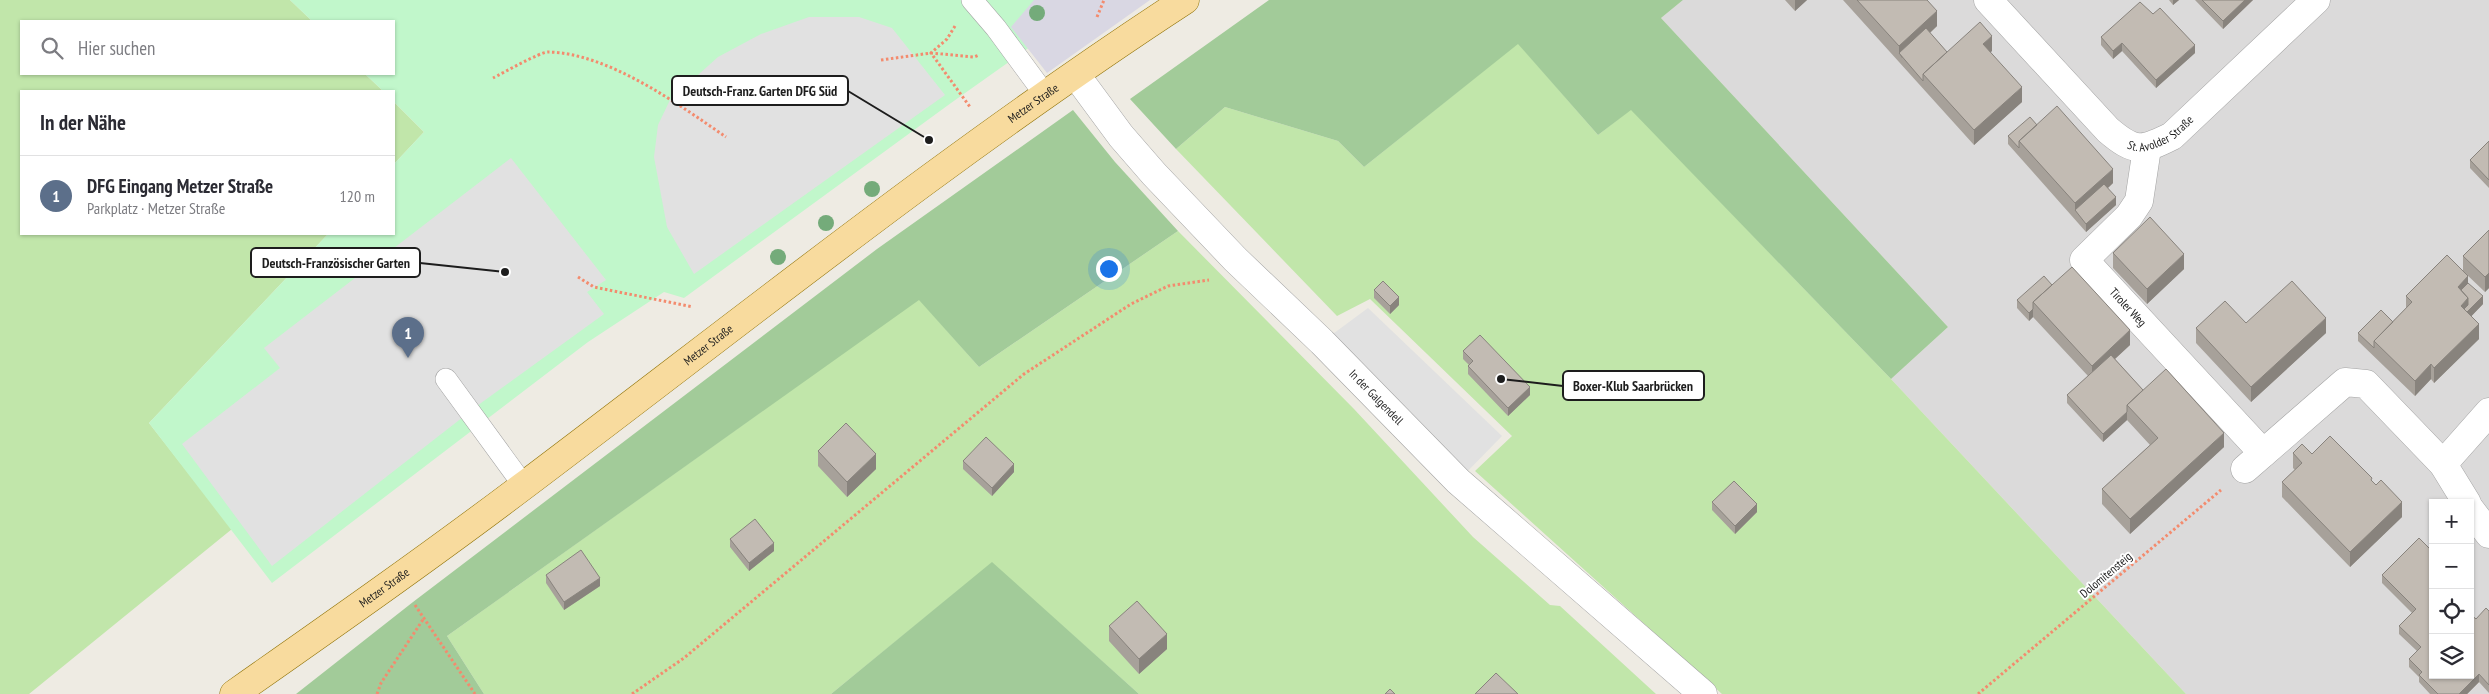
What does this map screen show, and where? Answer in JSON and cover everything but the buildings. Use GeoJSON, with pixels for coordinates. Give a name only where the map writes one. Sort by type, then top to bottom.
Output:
{"type":"FeatureCollection","features":[{"type":"Feature","properties":{"kind":"main road","name":"Metzer Straße"},"geometry":{"type":"LineString","coordinates":[[234,694],[397,580],[524,486],[755,308],[935,174],[1185,0]]}},
{"type":"Feature","properties":{"kind":"street","name":"St. Avolder Straße"},"geometry":{"type":"LineString","coordinates":[[1988,0],[2108,130],[2124,144],[2147,148],[2172,136],[2316,0]]}},
{"type":"Feature","properties":{"kind":"street","name":"In der Galgendell"},"geometry":{"type":"LineString","coordinates":[[1076,75],[1121,136],[1235,259],[1329,349],[1458,481],[1703,694]]}},
{"type":"Feature","properties":{"kind":"street","name":"Tiroler Weg"},"geometry":{"type":"LineString","coordinates":[[2147,148],[2139,201],[2129,216],[2084,260],[2254,461]]}},
{"type":"Feature","properties":{"kind":"street"},"geometry":{"type":"LineString","coordinates":[[2254,461],[2345,382],[2366,384],[2442,464],[2464,499]]}},
{"type":"Feature","properties":{"kind":"street"},"geometry":{"type":"LineString","coordinates":[[2442,464],[2489,412]]}},
{"type":"Feature","properties":{"kind":"street"},"geometry":{"type":"LineString","coordinates":[[2474,514],[2489,534]]}},
{"type":"Feature","properties":{"kind":"lane"},"geometry":{"type":"LineString","coordinates":[[972,0],[1046,96]]}},
{"type":"Feature","properties":{"kind":"lane"},"geometry":{"type":"LineString","coordinates":[[446,379],[524,486]]}},
{"type":"Feature","properties":{"kind":"path"},"geometry":{"type":"LineString","coordinates":[[931,53],[947,39],[972,0]]}},
{"type":"Feature","properties":{"kind":"path"},"geometry":{"type":"LineString","coordinates":[[1097,17],[1104,0]]}},
{"type":"Feature","properties":{"kind":"path"},"geometry":{"type":"LineString","coordinates":[[881,60],[931,53],[974,57],[1007,44]]}},
{"type":"Feature","properties":{"kind":"path"},"geometry":{"type":"LineString","coordinates":[[493,78],[546,52],[597,61],[670,100],[726,136]]}},
{"type":"Feature","properties":{"kind":"path"},"geometry":{"type":"LineString","coordinates":[[931,53],[970,107]]}},
{"type":"Feature","properties":{"kind":"path"},"geometry":{"type":"LineString","coordinates":[[632,694],[684,658],[1024,374],[1131,304],[1168,286],[1208,282],[1235,259]]}},
{"type":"Feature","properties":{"kind":"path"},"geometry":{"type":"LineString","coordinates":[[578,276],[594,287],[693,306]]}},
{"type":"Feature","properties":{"kind":"path","name":"Dolomitensteig"},"geometry":{"type":"LineString","coordinates":[[1978,694],[2254,461]]}},
{"type":"Feature","properties":{"kind":"path"},"geometry":{"type":"LineString","coordinates":[[397,580],[475,694]]}},
{"type":"Feature","properties":{"kind":"path"},"geometry":{"type":"LineString","coordinates":[[377,694],[381,683],[424,618]]}},
{"type":"Feature","properties":{"kind":"shaded area"},"geometry":{"type":"Polygon","coordinates":[[[1034,0],[1150,0],[1047,73],[1011,27],[1034,0]]]}},
{"type":"Feature","properties":{"kind":"shaded area"},"geometry":{"type":"Polygon","coordinates":[[[1683,0],[2489,0],[2489,694],[2186,694],[1891,379],[1948,327],[1661,18],[1683,0]]]}},
{"type":"Feature","properties":{"kind":"shaded area"},"geometry":{"type":"Polygon","coordinates":[[[809,17],[859,17],[892,28],[945,95],[694,274],[667,227],[654,157],[658,125],[670,100],[718,57],[761,34],[809,17]]]}},
{"type":"Feature","properties":{"kind":"shaded area"},"geometry":{"type":"Polygon","coordinates":[[[511,158],[606,280],[587,292],[604,314],[481,403],[272,566],[182,444],[280,368],[264,348],[511,158]]]}},
{"type":"Feature","properties":{"kind":"shaded area"},"geometry":{"type":"Polygon","coordinates":[[[1368,308],[1502,436],[1458,481],[1322,342],[1368,308]]]}},
{"type":"Feature","properties":{"kind":"green space"},"geometry":{"type":"Polygon","coordinates":[[[0,0],[290,0],[311,20],[20,20],[20,75],[366,75],[382,90],[20,90],[20,235],[327,235],[149,423],[232,529],[29,694],[0,694],[0,0]]]}},
{"type":"Feature","properties":{"kind":"green space"},"geometry":{"type":"Polygon","coordinates":[[[290,0],[1096,0],[951,103],[684,298],[664,292],[588,342],[272,583],[149,423],[327,235],[395,235],[395,163],[424,132],[395,103],[395,90],[382,90],[366,75],[395,75],[395,20],[311,20],[290,0]]]}},
{"type":"Feature","properties":{"kind":"green space"},"geometry":{"type":"Polygon","coordinates":[[[1269,0],[1683,0],[1661,18],[1948,327],[1891,379],[1631,110],[1598,135],[1518,44],[1364,167],[1338,141],[1225,107],[1176,149],[1130,99],[1269,0]]]}},
{"type":"Feature","properties":{"kind":"green space"},"geometry":{"type":"Polygon","coordinates":[[[1518,43],[1598,135],[1631,109],[1891,379],[2186,694],[1722,694],[1475,471],[1512,436],[1370,299],[1337,316],[1176,149],[1225,107],[1338,141],[1364,167],[1518,43]]]}},
{"type":"Feature","properties":{"kind":"green space"},"geometry":{"type":"Polygon","coordinates":[[[395,103],[424,132],[395,163],[395,103]]]}},
{"type":"Feature","properties":{"kind":"green space"},"geometry":{"type":"Polygon","coordinates":[[[1073,110],[1115,162],[1178,231],[979,367],[919,300],[447,636],[484,694],[296,694],[413,602],[877,249],[1073,110]]]}},
{"type":"Feature","properties":{"kind":"green space"},"geometry":{"type":"Polygon","coordinates":[[[1178,231],[1354,409],[1473,537],[1550,605],[1560,606],[1656,694],[1139,694],[992,563],[831,694],[484,694],[447,636],[919,299],[979,367],[1178,231]]]}},
{"type":"Feature","properties":{"kind":"green space"},"geometry":{"type":"Polygon","coordinates":[[[992,562],[1139,694],[831,694],[992,562]]]}},
{"type":"Feature","properties":{"kind":"place","name":"Deutsch-Franz. Garten DFG Süd"},"geometry":{"type":"Point","coordinates":[929,140]}},
{"type":"Feature","properties":{"kind":"place","name":"Deutsch-Französischer Garten"},"geometry":{"type":"Point","coordinates":[505,272]}},
{"type":"Feature","properties":{"kind":"place","name":"DFG Eingang Metzer Straße"},"geometry":{"type":"Point","coordinates":[408,358]}},
{"type":"Feature","properties":{"kind":"place","name":"Boxer-Klub Saarbrücken"},"geometry":{"type":"Point","coordinates":[1501,379]}}]}
